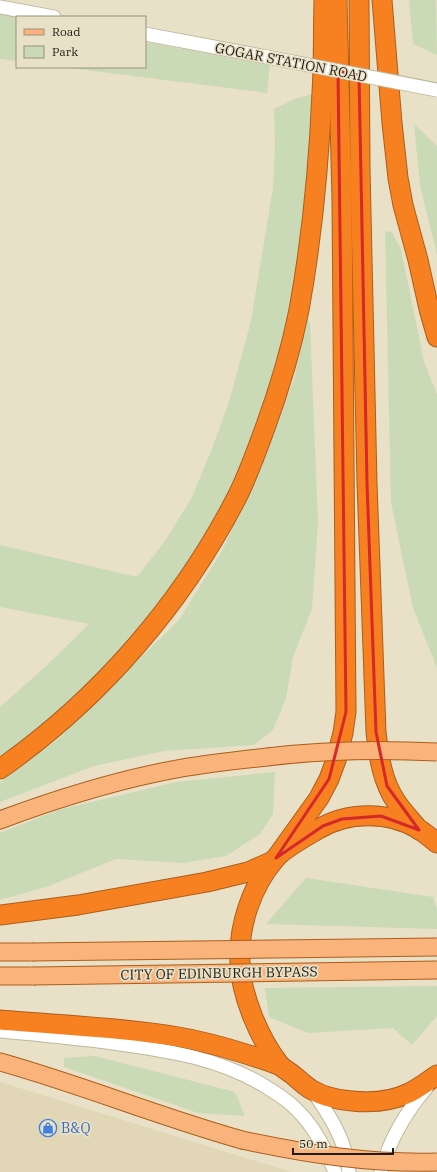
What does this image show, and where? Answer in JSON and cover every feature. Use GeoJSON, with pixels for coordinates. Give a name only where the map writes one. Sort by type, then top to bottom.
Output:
{"type":"FeatureCollection","features":[{"type":"Feature","properties":{"kind":"highway"},"geometry":{"type":"LineString","coordinates":[[0,769],[22,753],[88,697],[139,642],[194,570],[239,492],[257,451],[275,401],[299,310],[315,199],[322,92],[324,0]]}},
{"type":"Feature","properties":{"kind":"highway"},"geometry":{"type":"LineString","coordinates":[[279,1065],[252,1014],[245,994],[240,964],[241,940],[246,913],[257,885],[319,798],[329,779],[343,733],[346,712],[342,201],[337,0]]}},
{"type":"Feature","properties":{"kind":"highway"},"geometry":{"type":"LineString","coordinates":[[359,0],[360,168],[367,475],[376,732],[380,763],[387,786],[397,803],[419,830]]}},
{"type":"Feature","properties":{"kind":"highway"},"geometry":{"type":"LineString","coordinates":[[382,0],[398,178],[403,205],[437,337]]}},
{"type":"Feature","properties":{"kind":"highway"},"geometry":{"type":"LineString","coordinates":[[0,915],[78,905],[207,882],[248,872],[275,859],[323,826],[342,819],[359,816],[381,816],[396,819],[419,830],[437,843]]}},
{"type":"Feature","properties":{"kind":"highway"},"geometry":{"type":"LineString","coordinates":[[0,1020],[116,1029],[174,1036],[225,1048],[279,1065],[312,1090],[342,1100],[363,1102],[381,1100],[408,1093],[437,1075]]}},
{"type":"Feature","properties":{"kind":"main road"},"geometry":{"type":"LineString","coordinates":[[0,820],[54,801],[140,777],[183,768],[306,752],[437,752]]}},
{"type":"Feature","properties":{"kind":"main road","name":"CITY OF EDINBURGH BYPASS"},"geometry":{"type":"LineString","coordinates":[[0,952],[437,947]]}},
{"type":"Feature","properties":{"kind":"main road","name":"CITY OF EDINBURGH BYPASS"},"geometry":{"type":"LineString","coordinates":[[0,976],[437,970]]}},
{"type":"Feature","properties":{"kind":"main road"},"geometry":{"type":"LineString","coordinates":[[0,1062],[50,1076],[202,1129],[242,1140],[338,1158],[376,1161],[437,1162]]}},
{"type":"Feature","properties":{"kind":"street"},"geometry":{"type":"LineString","coordinates":[[0,7],[49,16]]}},
{"type":"Feature","properties":{"kind":"street","name":"GOGAR STATION ROAD"},"geometry":{"type":"LineString","coordinates":[[146,34],[437,90]]}},
{"type":"Feature","properties":{"kind":"street"},"geometry":{"type":"LineString","coordinates":[[0,1031],[49,1035],[152,1048],[199,1058],[239,1071],[260,1082],[295,1107],[321,1140],[335,1172]]}},
{"type":"Feature","properties":{"kind":"street"},"geometry":{"type":"LineString","coordinates":[[381,1172],[388,1149],[405,1116],[437,1075]]}},
{"type":"Feature","properties":{"kind":"street"},"geometry":{"type":"LineString","coordinates":[[312,1090],[338,1132],[349,1172]]}},
{"type":"Feature","properties":{"kind":"highlighted area"},"geometry":{"type":"Polygon","coordinates":[[[338,71],[359,75],[367,483],[376,732],[387,786],[419,830],[381,816],[342,819],[323,826],[276,858],[329,779],[346,712],[338,71]]]}},
{"type":"Feature","properties":{"kind":"shaded area"},"geometry":{"type":"Polygon","coordinates":[[[0,1082],[292,1172],[0,1172],[0,1082]]]}},
{"type":"Feature","properties":{"kind":"green space"},"geometry":{"type":"Polygon","coordinates":[[[409,0],[436,0],[437,55],[413,44],[409,0]]]}},
{"type":"Feature","properties":{"kind":"green space"},"geometry":{"type":"Polygon","coordinates":[[[0,15],[16,18],[16,61],[0,59],[0,15]]]}},
{"type":"Feature","properties":{"kind":"green space"},"geometry":{"type":"Polygon","coordinates":[[[146,42],[270,65],[267,93],[70,68],[146,68],[146,42]]]}},
{"type":"Feature","properties":{"kind":"green space"},"geometry":{"type":"Polygon","coordinates":[[[322,92],[299,311],[257,451],[166,608],[0,769],[0,707],[44,668],[89,624],[0,607],[0,545],[137,577],[165,541],[191,499],[211,451],[229,402],[251,321],[273,188],[275,145],[274,109],[297,98],[322,92]]]}},
{"type":"Feature","properties":{"kind":"green space"},"geometry":{"type":"Polygon","coordinates":[[[414,124],[437,146],[437,255],[420,185],[414,124]]]}},
{"type":"Feature","properties":{"kind":"green space"},"geometry":{"type":"Polygon","coordinates":[[[385,231],[392,232],[401,249],[424,362],[437,394],[437,668],[413,608],[391,503],[385,231]]]}},
{"type":"Feature","properties":{"kind":"green space"},"geometry":{"type":"Polygon","coordinates":[[[306,318],[310,322],[318,523],[312,609],[293,657],[286,698],[273,730],[254,745],[164,751],[94,766],[0,802],[0,782],[57,740],[179,620],[223,549],[264,457],[295,377],[306,318]]]}},
{"type":"Feature","properties":{"kind":"green space"},"geometry":{"type":"Polygon","coordinates":[[[275,772],[273,814],[260,834],[226,856],[183,863],[116,859],[49,886],[0,900],[0,833],[58,810],[176,782],[275,772]]]}},
{"type":"Feature","properties":{"kind":"green space"},"geometry":{"type":"Polygon","coordinates":[[[306,878],[433,897],[437,909],[437,929],[266,924],[306,878]]]}},
{"type":"Feature","properties":{"kind":"green space"},"geometry":{"type":"Polygon","coordinates":[[[437,986],[437,1016],[412,1045],[393,1028],[308,1033],[269,1017],[265,988],[437,986]]]}},
{"type":"Feature","properties":{"kind":"green space"},"geometry":{"type":"Polygon","coordinates":[[[95,1056],[235,1092],[245,1116],[198,1113],[64,1067],[64,1058],[95,1056]]]}},
{"type":"Feature","properties":{"kind":"place","name":"B&Q"},"geometry":{"type":"Point","coordinates":[48,1128]}}]}
